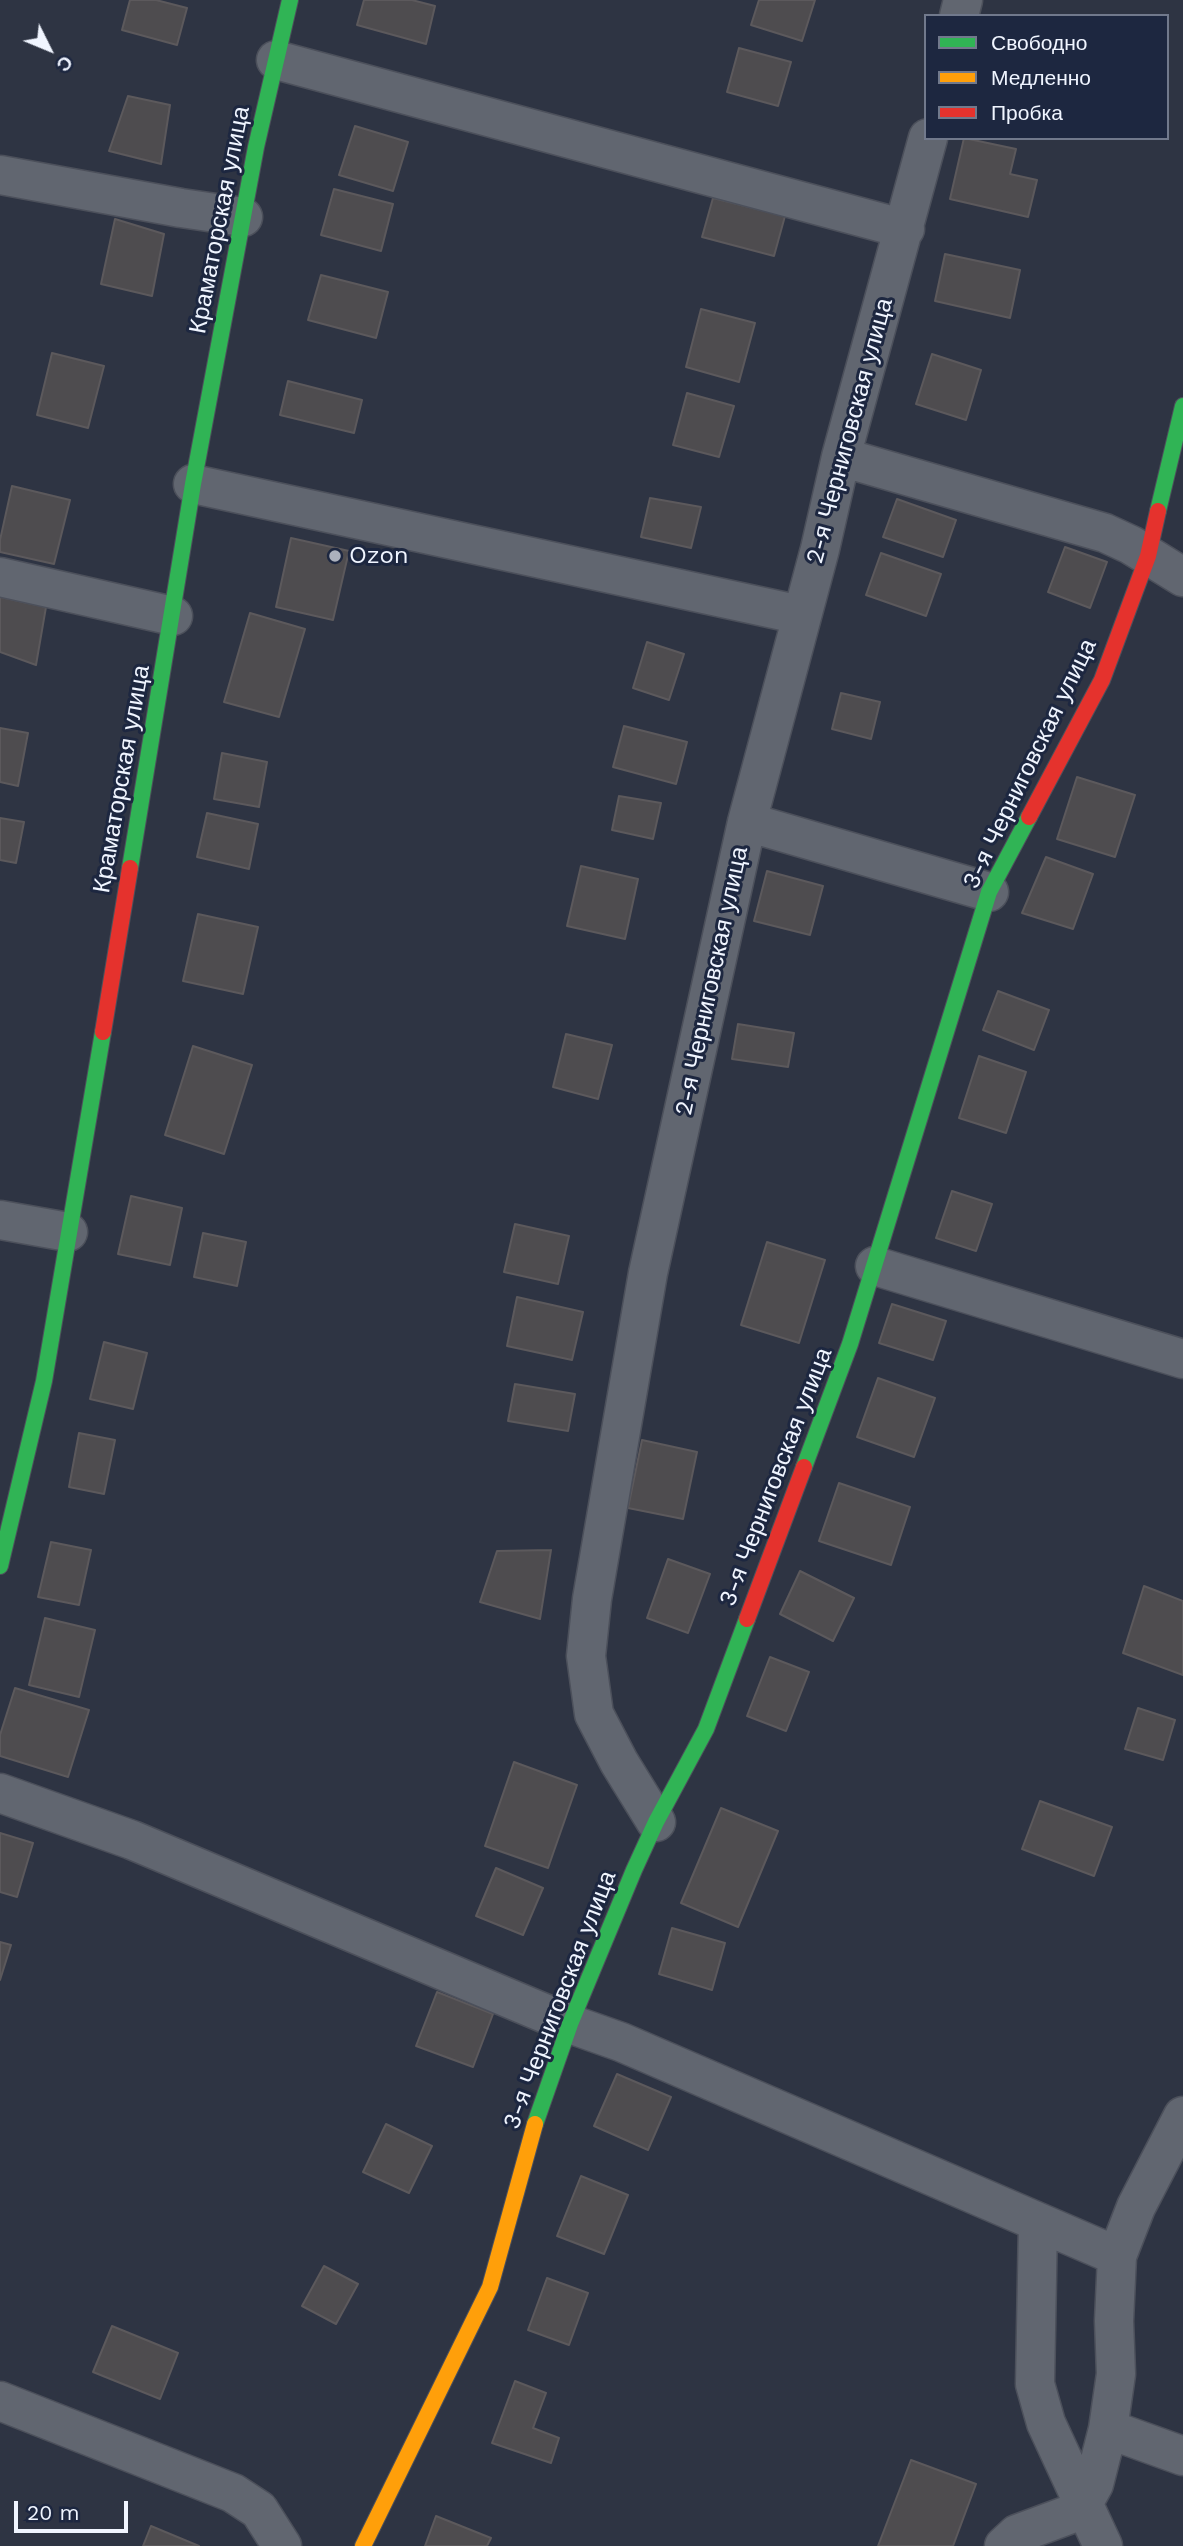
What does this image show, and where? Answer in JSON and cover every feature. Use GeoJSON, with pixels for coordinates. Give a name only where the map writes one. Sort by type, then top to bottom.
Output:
{"type":"FeatureCollection","features":[{"type":"Feature","properties":{"kind":"street","name":"Краматорская улица"},"geometry":{"type":"LineString","coordinates":[[0,1566],[44,1381],[193,484],[243,217],[290,0]]}},
{"type":"Feature","properties":{"kind":"street"},"geometry":{"type":"LineString","coordinates":[[276,60],[905,229]]}},
{"type":"Feature","properties":{"kind":"street","name":"2-я Черниговская улица"},"geometry":{"type":"LineString","coordinates":[[656,1822],[619,1762],[594,1714],[586,1656],[593,1599],[648,1273],[747,822],[820,549],[841,457],[927,140]]}},
{"type":"Feature","properties":{"kind":"street"},"geometry":{"type":"LineString","coordinates":[[0,175],[243,217]]}},
{"type":"Feature","properties":{"kind":"street","name":"3-я Черниговская улица"},"geometry":{"type":"LineString","coordinates":[[363,2546],[490,2287],[535,2124],[570,2024],[656,1822],[706,1729],[850,1344],[989,892],[1102,680],[1149,556],[1183,406]]}},
{"type":"Feature","properties":{"kind":"street"},"geometry":{"type":"LineString","coordinates":[[841,457],[1105,533],[1183,577]]}},
{"type":"Feature","properties":{"kind":"street"},"geometry":{"type":"LineString","coordinates":[[193,484],[801,615]]}},
{"type":"Feature","properties":{"kind":"street"},"geometry":{"type":"LineString","coordinates":[[0,577],[173,616]]}},
{"type":"Feature","properties":{"kind":"street"},"geometry":{"type":"LineString","coordinates":[[747,822],[989,892]]}},
{"type":"Feature","properties":{"kind":"street"},"geometry":{"type":"LineString","coordinates":[[0,1220],[68,1232]]}},
{"type":"Feature","properties":{"kind":"street"},"geometry":{"type":"LineString","coordinates":[[875,1266],[1183,1359]]}},
{"type":"Feature","properties":{"kind":"street"},"geometry":{"type":"LineString","coordinates":[[0,1793],[132,1840],[570,2024],[621,2042],[1117,2256]]}},
{"type":"Feature","properties":{"kind":"street"},"geometry":{"type":"LineString","coordinates":[[1004,2546],[1017,2534],[1071,2514],[1084,2502],[1094,2484],[1108,2429],[1115,2374],[1117,2256],[1136,2207],[1183,2116]]}},
{"type":"Feature","properties":{"kind":"street"},"geometry":{"type":"LineString","coordinates":[[1038,2222],[1035,2384],[1046,2423],[1103,2546]]}},
{"type":"Feature","properties":{"kind":"street"},"geometry":{"type":"LineString","coordinates":[[0,2401],[233,2493],[259,2510],[282,2546]]}},
{"type":"Feature","properties":{"kind":"street"},"geometry":{"type":"LineString","coordinates":[[1108,2429],[1183,2456]]}},
{"type":"Feature","properties":{"kind":"building"},"geometry":{"type":"Polygon","coordinates":[[[130,0],[156,0],[187,8],[177,45],[122,30],[130,0]]]}},
{"type":"Feature","properties":{"kind":"building"},"geometry":{"type":"Polygon","coordinates":[[[364,0],[412,0],[435,6],[426,44],[357,25],[364,0]]]}},
{"type":"Feature","properties":{"kind":"building"},"geometry":{"type":"Polygon","coordinates":[[[759,0],[815,0],[802,41],[751,25],[759,0]]]}},
{"type":"Feature","properties":{"kind":"building"},"geometry":{"type":"Polygon","coordinates":[[[739,48],[791,62],[778,106],[727,92],[739,48]]]}},
{"type":"Feature","properties":{"kind":"building"},"geometry":{"type":"Polygon","coordinates":[[[128,96],[170,105],[161,164],[109,151],[128,96]]]}},
{"type":"Feature","properties":{"kind":"building"},"geometry":{"type":"Polygon","coordinates":[[[355,126],[408,142],[393,191],[339,175],[355,126]]]}},
{"type":"Feature","properties":{"kind":"building"},"geometry":{"type":"Polygon","coordinates":[[[964,140],[1016,149],[1010,174],[1037,180],[1028,217],[950,199],[964,140]]]}},
{"type":"Feature","properties":{"kind":"building"},"geometry":{"type":"Polygon","coordinates":[[[334,189],[393,204],[381,251],[321,235],[334,189]]]}},
{"type":"Feature","properties":{"kind":"building"},"geometry":{"type":"Polygon","coordinates":[[[713,198],[785,216],[774,256],[702,237],[713,198]]]}},
{"type":"Feature","properties":{"kind":"building"},"geometry":{"type":"Polygon","coordinates":[[[115,219],[164,234],[152,296],[101,284],[115,219]]]}},
{"type":"Feature","properties":{"kind":"building"},"geometry":{"type":"Polygon","coordinates":[[[945,254],[1020,270],[1010,318],[935,301],[945,254]]]}},
{"type":"Feature","properties":{"kind":"building"},"geometry":{"type":"Polygon","coordinates":[[[321,275],[388,292],[376,338],[308,320],[321,275]]]}},
{"type":"Feature","properties":{"kind":"building"},"geometry":{"type":"Polygon","coordinates":[[[701,309],[755,323],[739,382],[686,367],[701,309]]]}},
{"type":"Feature","properties":{"kind":"building"},"geometry":{"type":"Polygon","coordinates":[[[52,353],[104,366],[88,428],[37,415],[52,353]]]}},
{"type":"Feature","properties":{"kind":"building"},"geometry":{"type":"Polygon","coordinates":[[[932,354],[981,370],[966,420],[916,404],[932,354]]]}},
{"type":"Feature","properties":{"kind":"building"},"geometry":{"type":"Polygon","coordinates":[[[288,381],[362,400],[354,433],[280,415],[288,381]]]}},
{"type":"Feature","properties":{"kind":"building"},"geometry":{"type":"Polygon","coordinates":[[[687,393],[734,406],[719,457],[673,445],[687,393]]]}},
{"type":"Feature","properties":{"kind":"building"},"geometry":{"type":"Polygon","coordinates":[[[12,486],[70,500],[54,564],[0,552],[0,540],[12,486]]]}},
{"type":"Feature","properties":{"kind":"building"},"geometry":{"type":"Polygon","coordinates":[[[650,498],[701,507],[691,548],[641,537],[650,498]]]}},
{"type":"Feature","properties":{"kind":"building"},"geometry":{"type":"Polygon","coordinates":[[[897,499],[956,520],[943,557],[883,537],[897,499]]]}},
{"type":"Feature","properties":{"kind":"building"},"geometry":{"type":"Polygon","coordinates":[[[291,538],[349,551],[333,620],[276,607],[291,538]]]}},
{"type":"Feature","properties":{"kind":"building"},"geometry":{"type":"Polygon","coordinates":[[[1065,547],[1107,562],[1090,608],[1048,592],[1065,547]]]}},
{"type":"Feature","properties":{"kind":"building"},"geometry":{"type":"Polygon","coordinates":[[[881,553],[941,574],[926,616],[866,595],[881,553]]]}},
{"type":"Feature","properties":{"kind":"building"},"geometry":{"type":"Polygon","coordinates":[[[0,597],[46,607],[36,665],[0,652],[0,597]]]}},
{"type":"Feature","properties":{"kind":"building"},"geometry":{"type":"Polygon","coordinates":[[[250,613],[305,629],[279,717],[224,702],[250,613]]]}},
{"type":"Feature","properties":{"kind":"building"},"geometry":{"type":"Polygon","coordinates":[[[647,642],[684,654],[669,700],[633,688],[647,642]]]}},
{"type":"Feature","properties":{"kind":"building"},"geometry":{"type":"Polygon","coordinates":[[[841,693],[880,702],[871,739],[832,729],[841,693]]]}},
{"type":"Feature","properties":{"kind":"building"},"geometry":{"type":"Polygon","coordinates":[[[624,726],[687,742],[676,784],[613,767],[624,726]]]}},
{"type":"Feature","properties":{"kind":"building"},"geometry":{"type":"Polygon","coordinates":[[[0,728],[28,733],[18,786],[0,782],[0,728]]]}},
{"type":"Feature","properties":{"kind":"building"},"geometry":{"type":"Polygon","coordinates":[[[222,753],[267,762],[259,807],[214,799],[222,753]]]}},
{"type":"Feature","properties":{"kind":"building"},"geometry":{"type":"Polygon","coordinates":[[[1077,777],[1135,795],[1115,857],[1057,839],[1077,777]]]}},
{"type":"Feature","properties":{"kind":"building"},"geometry":{"type":"Polygon","coordinates":[[[619,796],[661,803],[653,839],[612,830],[619,796]]]}},
{"type":"Feature","properties":{"kind":"building"},"geometry":{"type":"Polygon","coordinates":[[[207,813],[258,824],[249,869],[197,857],[207,813]]]}},
{"type":"Feature","properties":{"kind":"building"},"geometry":{"type":"Polygon","coordinates":[[[0,818],[24,822],[16,863],[0,860],[0,818]]]}},
{"type":"Feature","properties":{"kind":"building"},"geometry":{"type":"Polygon","coordinates":[[[1046,857],[1093,874],[1073,929],[1022,913],[1046,857]]]}},
{"type":"Feature","properties":{"kind":"building"},"geometry":{"type":"Polygon","coordinates":[[[581,866],[638,879],[625,939],[567,926],[581,866]]]}},
{"type":"Feature","properties":{"kind":"building"},"geometry":{"type":"Polygon","coordinates":[[[767,871],[823,886],[810,935],[754,921],[767,871]]]}},
{"type":"Feature","properties":{"kind":"building"},"geometry":{"type":"Polygon","coordinates":[[[198,914],[258,927],[243,994],[183,981],[198,914]]]}},
{"type":"Feature","properties":{"kind":"building"},"geometry":{"type":"Polygon","coordinates":[[[998,991],[1049,1010],[1034,1050],[983,1030],[998,991]]]}},
{"type":"Feature","properties":{"kind":"building"},"geometry":{"type":"Polygon","coordinates":[[[738,1024],[794,1033],[788,1067],[732,1059],[738,1024]]]}},
{"type":"Feature","properties":{"kind":"building"},"geometry":{"type":"Polygon","coordinates":[[[566,1034],[612,1045],[598,1099],[553,1087],[566,1034]]]}},
{"type":"Feature","properties":{"kind":"building"},"geometry":{"type":"Polygon","coordinates":[[[193,1046],[252,1065],[224,1154],[165,1135],[193,1046]]]}},
{"type":"Feature","properties":{"kind":"building"},"geometry":{"type":"Polygon","coordinates":[[[979,1056],[1026,1072],[1006,1133],[959,1118],[979,1056]]]}},
{"type":"Feature","properties":{"kind":"building"},"geometry":{"type":"Polygon","coordinates":[[[952,1191],[992,1204],[976,1251],[936,1238],[952,1191]]]}},
{"type":"Feature","properties":{"kind":"building"},"geometry":{"type":"Polygon","coordinates":[[[131,1196],[182,1208],[170,1265],[118,1254],[131,1196]]]}},
{"type":"Feature","properties":{"kind":"building"},"geometry":{"type":"Polygon","coordinates":[[[515,1224],[569,1236],[558,1284],[504,1272],[515,1224]]]}},
{"type":"Feature","properties":{"kind":"building"},"geometry":{"type":"Polygon","coordinates":[[[203,1233],[246,1242],[237,1286],[194,1277],[203,1233]]]}},
{"type":"Feature","properties":{"kind":"building"},"geometry":{"type":"Polygon","coordinates":[[[767,1242],[825,1260],[799,1343],[741,1325],[767,1242]]]}},
{"type":"Feature","properties":{"kind":"building"},"geometry":{"type":"Polygon","coordinates":[[[517,1297],[583,1312],[572,1360],[507,1346],[517,1297]]]}},
{"type":"Feature","properties":{"kind":"building"},"geometry":{"type":"Polygon","coordinates":[[[892,1304],[946,1321],[933,1360],[879,1343],[892,1304]]]}},
{"type":"Feature","properties":{"kind":"building"},"geometry":{"type":"Polygon","coordinates":[[[104,1342],[147,1353],[133,1409],[90,1399],[104,1342]]]}},
{"type":"Feature","properties":{"kind":"building"},"geometry":{"type":"Polygon","coordinates":[[[878,1378],[935,1398],[914,1457],[857,1437],[878,1378]]]}},
{"type":"Feature","properties":{"kind":"building"},"geometry":{"type":"Polygon","coordinates":[[[515,1384],[575,1394],[568,1431],[508,1421],[515,1384]]]}},
{"type":"Feature","properties":{"kind":"building"},"geometry":{"type":"Polygon","coordinates":[[[79,1433],[115,1440],[104,1494],[69,1487],[79,1433]]]}},
{"type":"Feature","properties":{"kind":"building"},"geometry":{"type":"Polygon","coordinates":[[[642,1440],[697,1452],[683,1519],[628,1508],[642,1440]]]}},
{"type":"Feature","properties":{"kind":"building"},"geometry":{"type":"Polygon","coordinates":[[[839,1483],[910,1507],[891,1565],[819,1541],[839,1483]]]}},
{"type":"Feature","properties":{"kind":"building"},"geometry":{"type":"Polygon","coordinates":[[[51,1542],[91,1550],[79,1605],[38,1597],[51,1542]]]}},
{"type":"Feature","properties":{"kind":"building"},"geometry":{"type":"Polygon","coordinates":[[[551,1550],[540,1619],[480,1602],[497,1551],[551,1550]]]}},
{"type":"Feature","properties":{"kind":"building"},"geometry":{"type":"Polygon","coordinates":[[[668,1559],[710,1574],[688,1633],[647,1618],[668,1559]]]}},
{"type":"Feature","properties":{"kind":"building"},"geometry":{"type":"Polygon","coordinates":[[[800,1571],[854,1598],[833,1641],[780,1614],[800,1571]]]}},
{"type":"Feature","properties":{"kind":"building"},"geometry":{"type":"Polygon","coordinates":[[[1144,1586],[1183,1601],[1183,1675],[1123,1653],[1144,1586]]]}},
{"type":"Feature","properties":{"kind":"building"},"geometry":{"type":"Polygon","coordinates":[[[45,1618],[95,1630],[79,1697],[29,1685],[45,1618]]]}},
{"type":"Feature","properties":{"kind":"building"},"geometry":{"type":"Polygon","coordinates":[[[770,1657],[809,1672],[786,1731],[747,1716],[770,1657]]]}},
{"type":"Feature","properties":{"kind":"building"},"geometry":{"type":"Polygon","coordinates":[[[15,1688],[89,1710],[68,1777],[0,1756],[0,1735],[15,1688]]]}},
{"type":"Feature","properties":{"kind":"building"},"geometry":{"type":"Polygon","coordinates":[[[1138,1708],[1175,1720],[1163,1760],[1125,1749],[1138,1708]]]}},
{"type":"Feature","properties":{"kind":"building"},"geometry":{"type":"Polygon","coordinates":[[[514,1762],[577,1785],[548,1868],[485,1846],[514,1762]]]}},
{"type":"Feature","properties":{"kind":"building"},"geometry":{"type":"Polygon","coordinates":[[[1040,1801],[1112,1827],[1094,1876],[1022,1849],[1040,1801]]]}},
{"type":"Feature","properties":{"kind":"building"},"geometry":{"type":"Polygon","coordinates":[[[721,1808],[778,1831],[738,1927],[681,1903],[721,1808]]]}},
{"type":"Feature","properties":{"kind":"building"},"geometry":{"type":"Polygon","coordinates":[[[0,1833],[33,1843],[17,1897],[0,1892],[0,1833]]]}},
{"type":"Feature","properties":{"kind":"building"},"geometry":{"type":"Polygon","coordinates":[[[496,1868],[543,1888],[523,1935],[476,1916],[496,1868]]]}},
{"type":"Feature","properties":{"kind":"building"},"geometry":{"type":"Polygon","coordinates":[[[672,1928],[725,1943],[712,1990],[659,1974],[672,1928]]]}},
{"type":"Feature","properties":{"kind":"building"},"geometry":{"type":"Polygon","coordinates":[[[0,1942],[11,1945],[0,1980],[0,1942]]]}},
{"type":"Feature","properties":{"kind":"building"},"geometry":{"type":"Polygon","coordinates":[[[437,1992],[493,2014],[473,2067],[416,2046],[437,1992]]]}},
{"type":"Feature","properties":{"kind":"building"},"geometry":{"type":"Polygon","coordinates":[[[617,2074],[671,2097],[648,2150],[594,2126],[617,2074]]]}},
{"type":"Feature","properties":{"kind":"building"},"geometry":{"type":"Polygon","coordinates":[[[386,2124],[432,2146],[409,2193],[363,2172],[386,2124]]]}},
{"type":"Feature","properties":{"kind":"building"},"geometry":{"type":"Polygon","coordinates":[[[581,2176],[628,2195],[604,2254],[557,2236],[581,2176]]]}},
{"type":"Feature","properties":{"kind":"building"},"geometry":{"type":"Polygon","coordinates":[[[324,2266],[358,2284],[336,2324],[302,2306],[324,2266]]]}},
{"type":"Feature","properties":{"kind":"building"},"geometry":{"type":"Polygon","coordinates":[[[547,2278],[588,2293],[569,2345],[528,2330],[547,2278]]]}},
{"type":"Feature","properties":{"kind":"building"},"geometry":{"type":"Polygon","coordinates":[[[112,2326],[178,2353],[160,2399],[93,2372],[112,2326]]]}},
{"type":"Feature","properties":{"kind":"building"},"geometry":{"type":"Polygon","coordinates":[[[515,2381],[546,2393],[533,2428],[559,2438],[551,2463],[492,2443],[515,2381]]]}},
{"type":"Feature","properties":{"kind":"building"},"geometry":{"type":"Polygon","coordinates":[[[911,2460],[976,2484],[953,2546],[878,2546],[911,2460]]]}},
{"type":"Feature","properties":{"kind":"building"},"geometry":{"type":"Polygon","coordinates":[[[436,2516],[491,2538],[487,2546],[425,2546],[436,2516]]]}},
{"type":"Feature","properties":{"kind":"building"},"geometry":{"type":"Polygon","coordinates":[[[151,2526],[199,2546],[143,2546],[151,2526]]]}},
{"type":"Feature","properties":{"kind":"traffic: fast"},"geometry":{"type":"LineString","coordinates":[[130,868],[193,484],[256,147],[290,0]]}},
{"type":"Feature","properties":{"kind":"traffic: fast"},"geometry":{"type":"LineString","coordinates":[[1158,511],[1183,406]]}},
{"type":"Feature","properties":{"kind":"traffic: fast"},"geometry":{"type":"LineString","coordinates":[[804,1467],[850,1344],[989,892],[1029,817]]}},
{"type":"Feature","properties":{"kind":"traffic: fast"},"geometry":{"type":"LineString","coordinates":[[0,1566],[44,1381],[103,1032]]}},
{"type":"Feature","properties":{"kind":"traffic: fast"},"geometry":{"type":"LineString","coordinates":[[535,2124],[570,2024],[634,1870],[656,1822],[706,1729],[747,1619]]}},
{"type":"Feature","properties":{"kind":"traffic: slow"},"geometry":{"type":"LineString","coordinates":[[363,2546],[490,2287],[535,2124]]}},
{"type":"Feature","properties":{"kind":"traffic: jam"},"geometry":{"type":"LineString","coordinates":[[1029,817],[1102,680],[1148,556],[1158,511]]}},
{"type":"Feature","properties":{"kind":"traffic: jam"},"geometry":{"type":"LineString","coordinates":[[103,1032],[130,868]]}},
{"type":"Feature","properties":{"kind":"traffic: jam"},"geometry":{"type":"LineString","coordinates":[[747,1619],[804,1467]]}},
{"type":"Feature","properties":{"kind":"place","name":"Ozon"},"geometry":{"type":"Point","coordinates":[335,556]}}]}
